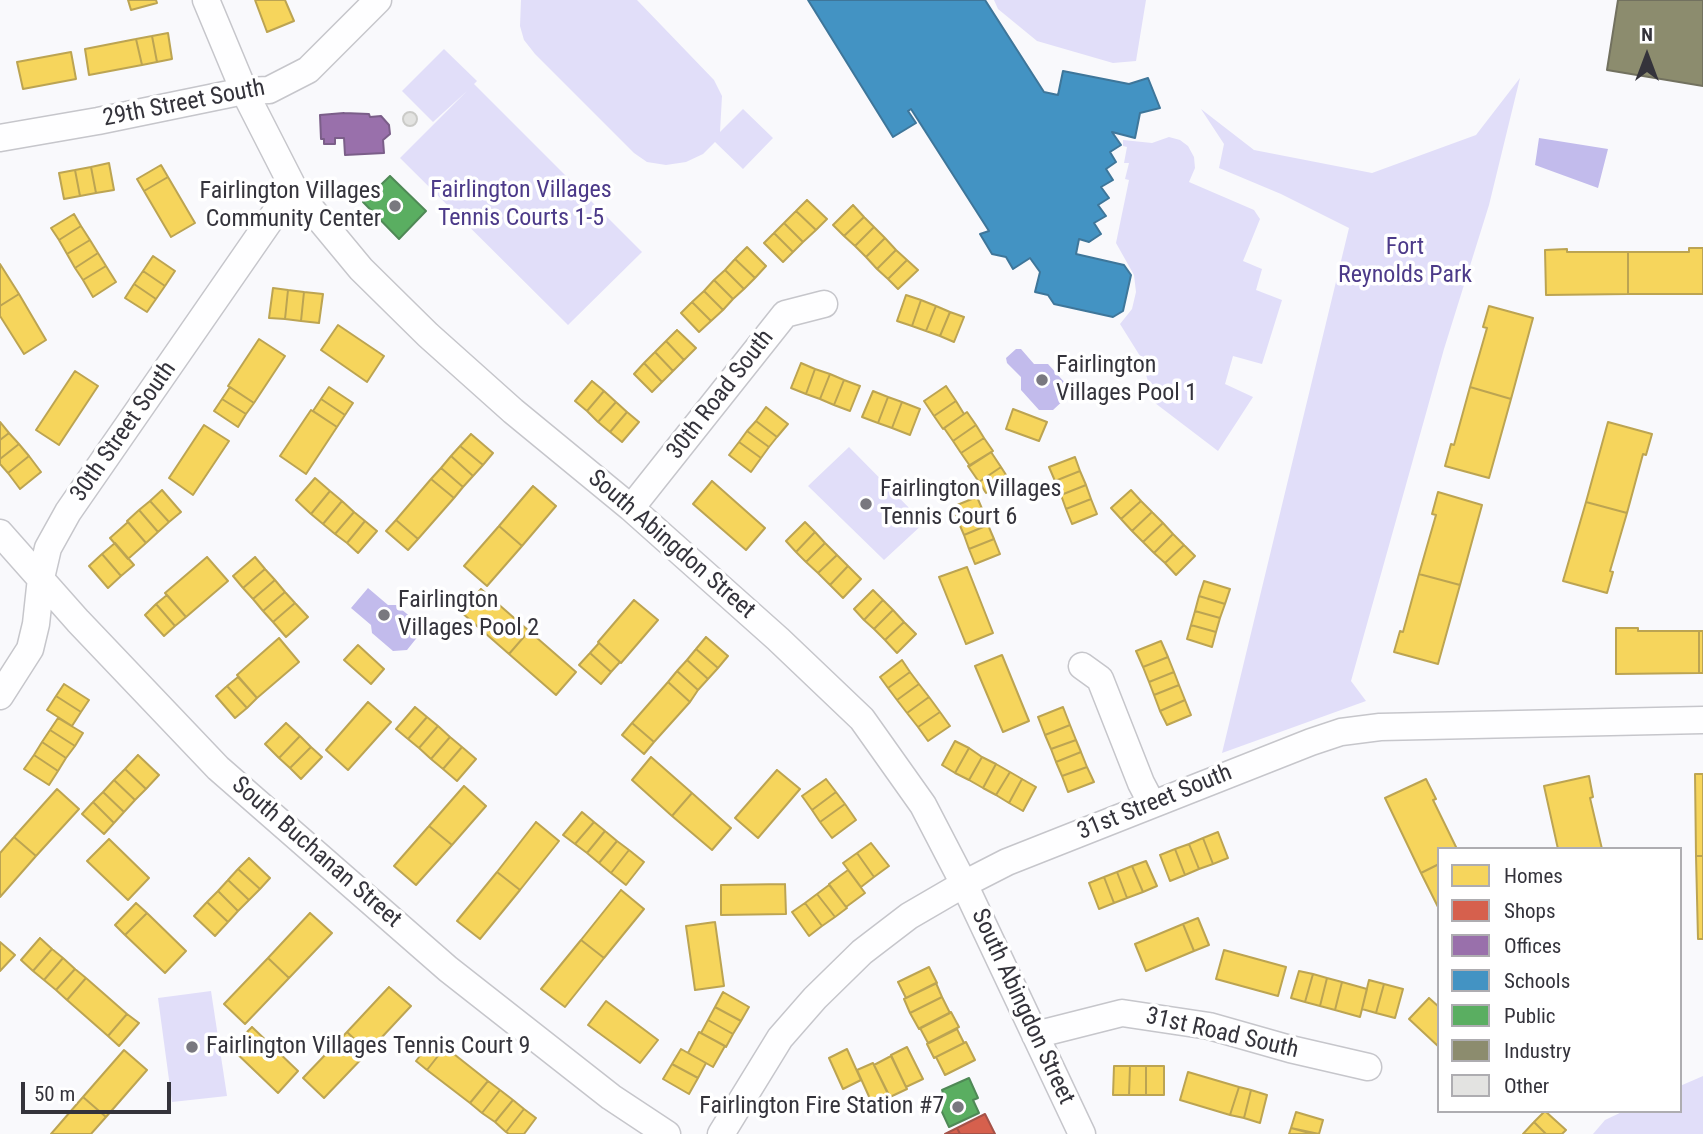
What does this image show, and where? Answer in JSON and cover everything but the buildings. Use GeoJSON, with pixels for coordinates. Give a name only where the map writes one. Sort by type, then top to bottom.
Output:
{"type":"FeatureCollection","features":[{"type":"Feature","properties":{"kind":"street","name":"South Abingdon Street"},"geometry":{"type":"LineString","coordinates":[[206,0],[244,91],[293,187],[361,269],[428,335],[513,411],[631,508],[778,639],[862,719],[923,804],[964,884],[1082,1134]]}},
{"type":"Feature","properties":{"kind":"street","name":"29th Street South"},"geometry":{"type":"LineString","coordinates":[[0,138],[244,91],[269,90],[307,70],[378,0]]}},
{"type":"Feature","properties":{"kind":"street","name":"30th Street South"},"geometry":{"type":"LineString","coordinates":[[0,696],[30,649],[48,548],[68,512],[293,187]]}},
{"type":"Feature","properties":{"kind":"street","name":"30th Road South"},"geometry":{"type":"LineString","coordinates":[[631,508],[785,314],[824,304]]}},
{"type":"Feature","properties":{"kind":"street","name":"South Buchanan Street"},"geometry":{"type":"LineString","coordinates":[[0,533],[78,621],[218,768],[448,969],[611,1097],[667,1134]]}},
{"type":"Feature","properties":{"kind":"street"},"geometry":{"type":"LineString","coordinates":[[1082,666],[1100,679],[1152,804]]}},
{"type":"Feature","properties":{"kind":"street","name":"31st Street South"},"geometry":{"type":"LineString","coordinates":[[721,1134],[780,1038],[815,998],[862,952],[909,916],[1007,862],[1340,733],[1380,727],[1703,720]]}},
{"type":"Feature","properties":{"kind":"street","name":"31st Road South"},"geometry":{"type":"LineString","coordinates":[[1035,1035],[1122,1013],[1209,1026],[1368,1067]]}},
{"type":"Feature","properties":{"kind":"green space"},"geometry":{"type":"Polygon","coordinates":[[[521,0],[637,0],[714,80],[722,96],[720,132],[743,109],[773,138],[743,169],[715,142],[703,154],[686,162],[666,165],[647,162],[634,153],[524,40],[520,26],[521,0]]]}},
{"type":"Feature","properties":{"kind":"green space"},"geometry":{"type":"Polygon","coordinates":[[[994,0],[1146,0],[1136,61],[1113,63],[1037,41],[998,9],[994,0]]]}},
{"type":"Feature","properties":{"kind":"green space","name":"Fairlington Villages Tennis Courts 1-5"},"geometry":{"type":"Polygon","coordinates":[[[444,49],[477,81],[474,84],[642,252],[568,325],[400,158],[467,91],[433,122],[402,91],[444,49]]]}},
{"type":"Feature","properties":{"kind":"green space","name":"Fort Reynolds Park"},"geometry":{"type":"Polygon","coordinates":[[[1520,78],[1489,205],[1444,349],[1351,681],[1366,701],[1222,753],[1349,228],[1281,194],[1219,168],[1224,144],[1201,109],[1254,150],[1372,173],[1476,135],[1520,78]]]}},
{"type":"Feature","properties":{"kind":"green space"},"geometry":{"type":"Polygon","coordinates":[[[1169,137],[1188,146],[1194,157],[1195,168],[1189,182],[1254,210],[1260,219],[1243,261],[1262,269],[1256,290],[1282,300],[1262,364],[1233,356],[1225,384],[1253,397],[1218,451],[1155,403],[1140,356],[1120,324],[1132,309],[1136,292],[1134,275],[1116,243],[1129,180],[1125,179],[1129,163],[1124,163],[1127,147],[1123,146],[1123,140],[1152,143],[1169,137]]]}},
{"type":"Feature","properties":{"kind":"green space","name":"Fairlington Villages Tennis Court 6"},"geometry":{"type":"Polygon","coordinates":[[[849,447],[924,523],[884,560],[808,486],[849,447]]]}},
{"type":"Feature","properties":{"kind":"green space","name":"Fairlington Villages Tennis Court 9"},"geometry":{"type":"Polygon","coordinates":[[[211,991],[227,1096],[172,1102],[158,998],[211,991]]]}},
{"type":"Feature","properties":{"kind":"green space"},"geometry":{"type":"Polygon","coordinates":[[[1703,1076],[1703,1134],[1593,1134],[1605,1120],[1620,1113],[1682,1113],[1682,1085],[1703,1076]]]}},
{"type":"Feature","properties":{"kind":"shaded area"},"geometry":{"type":"Polygon","coordinates":[[[1539,138],[1608,149],[1598,188],[1535,165],[1539,138]]]}},
{"type":"Feature","properties":{"kind":"shaded area","name":"Fairlington Villages Pool 1"},"geometry":{"type":"Polygon","coordinates":[[[1016,349],[1021,349],[1034,364],[1048,364],[1066,384],[1067,397],[1053,410],[1039,410],[1021,390],[1021,377],[1007,363],[1006,358],[1016,349]]]}},
{"type":"Feature","properties":{"kind":"shaded area","name":"Fairlington Villages Pool 2"},"geometry":{"type":"Polygon","coordinates":[[[368,588],[388,605],[396,605],[417,622],[419,635],[407,650],[393,651],[372,633],[371,625],[351,608],[368,588]]]}},
{"type":"Feature","properties":{"kind":"place","name":"Fairlington Villages Community Center"},"geometry":{"type":"Point","coordinates":[395,206]}},
{"type":"Feature","properties":{"kind":"place","name":"Fairlington Villages Pool 1"},"geometry":{"type":"Point","coordinates":[1042,380]}},
{"type":"Feature","properties":{"kind":"place","name":"Fairlington Villages Tennis Court 6"},"geometry":{"type":"Point","coordinates":[866,504]}},
{"type":"Feature","properties":{"kind":"place","name":"Fairlington Villages Pool 2"},"geometry":{"type":"Point","coordinates":[384,615]}},
{"type":"Feature","properties":{"kind":"place","name":"Fairlington Villages Tennis Court 9"},"geometry":{"type":"Point","coordinates":[192,1047]}},
{"type":"Feature","properties":{"kind":"place","name":"Fairlington Fire Station #7"},"geometry":{"type":"Point","coordinates":[958,1107]}}]}
